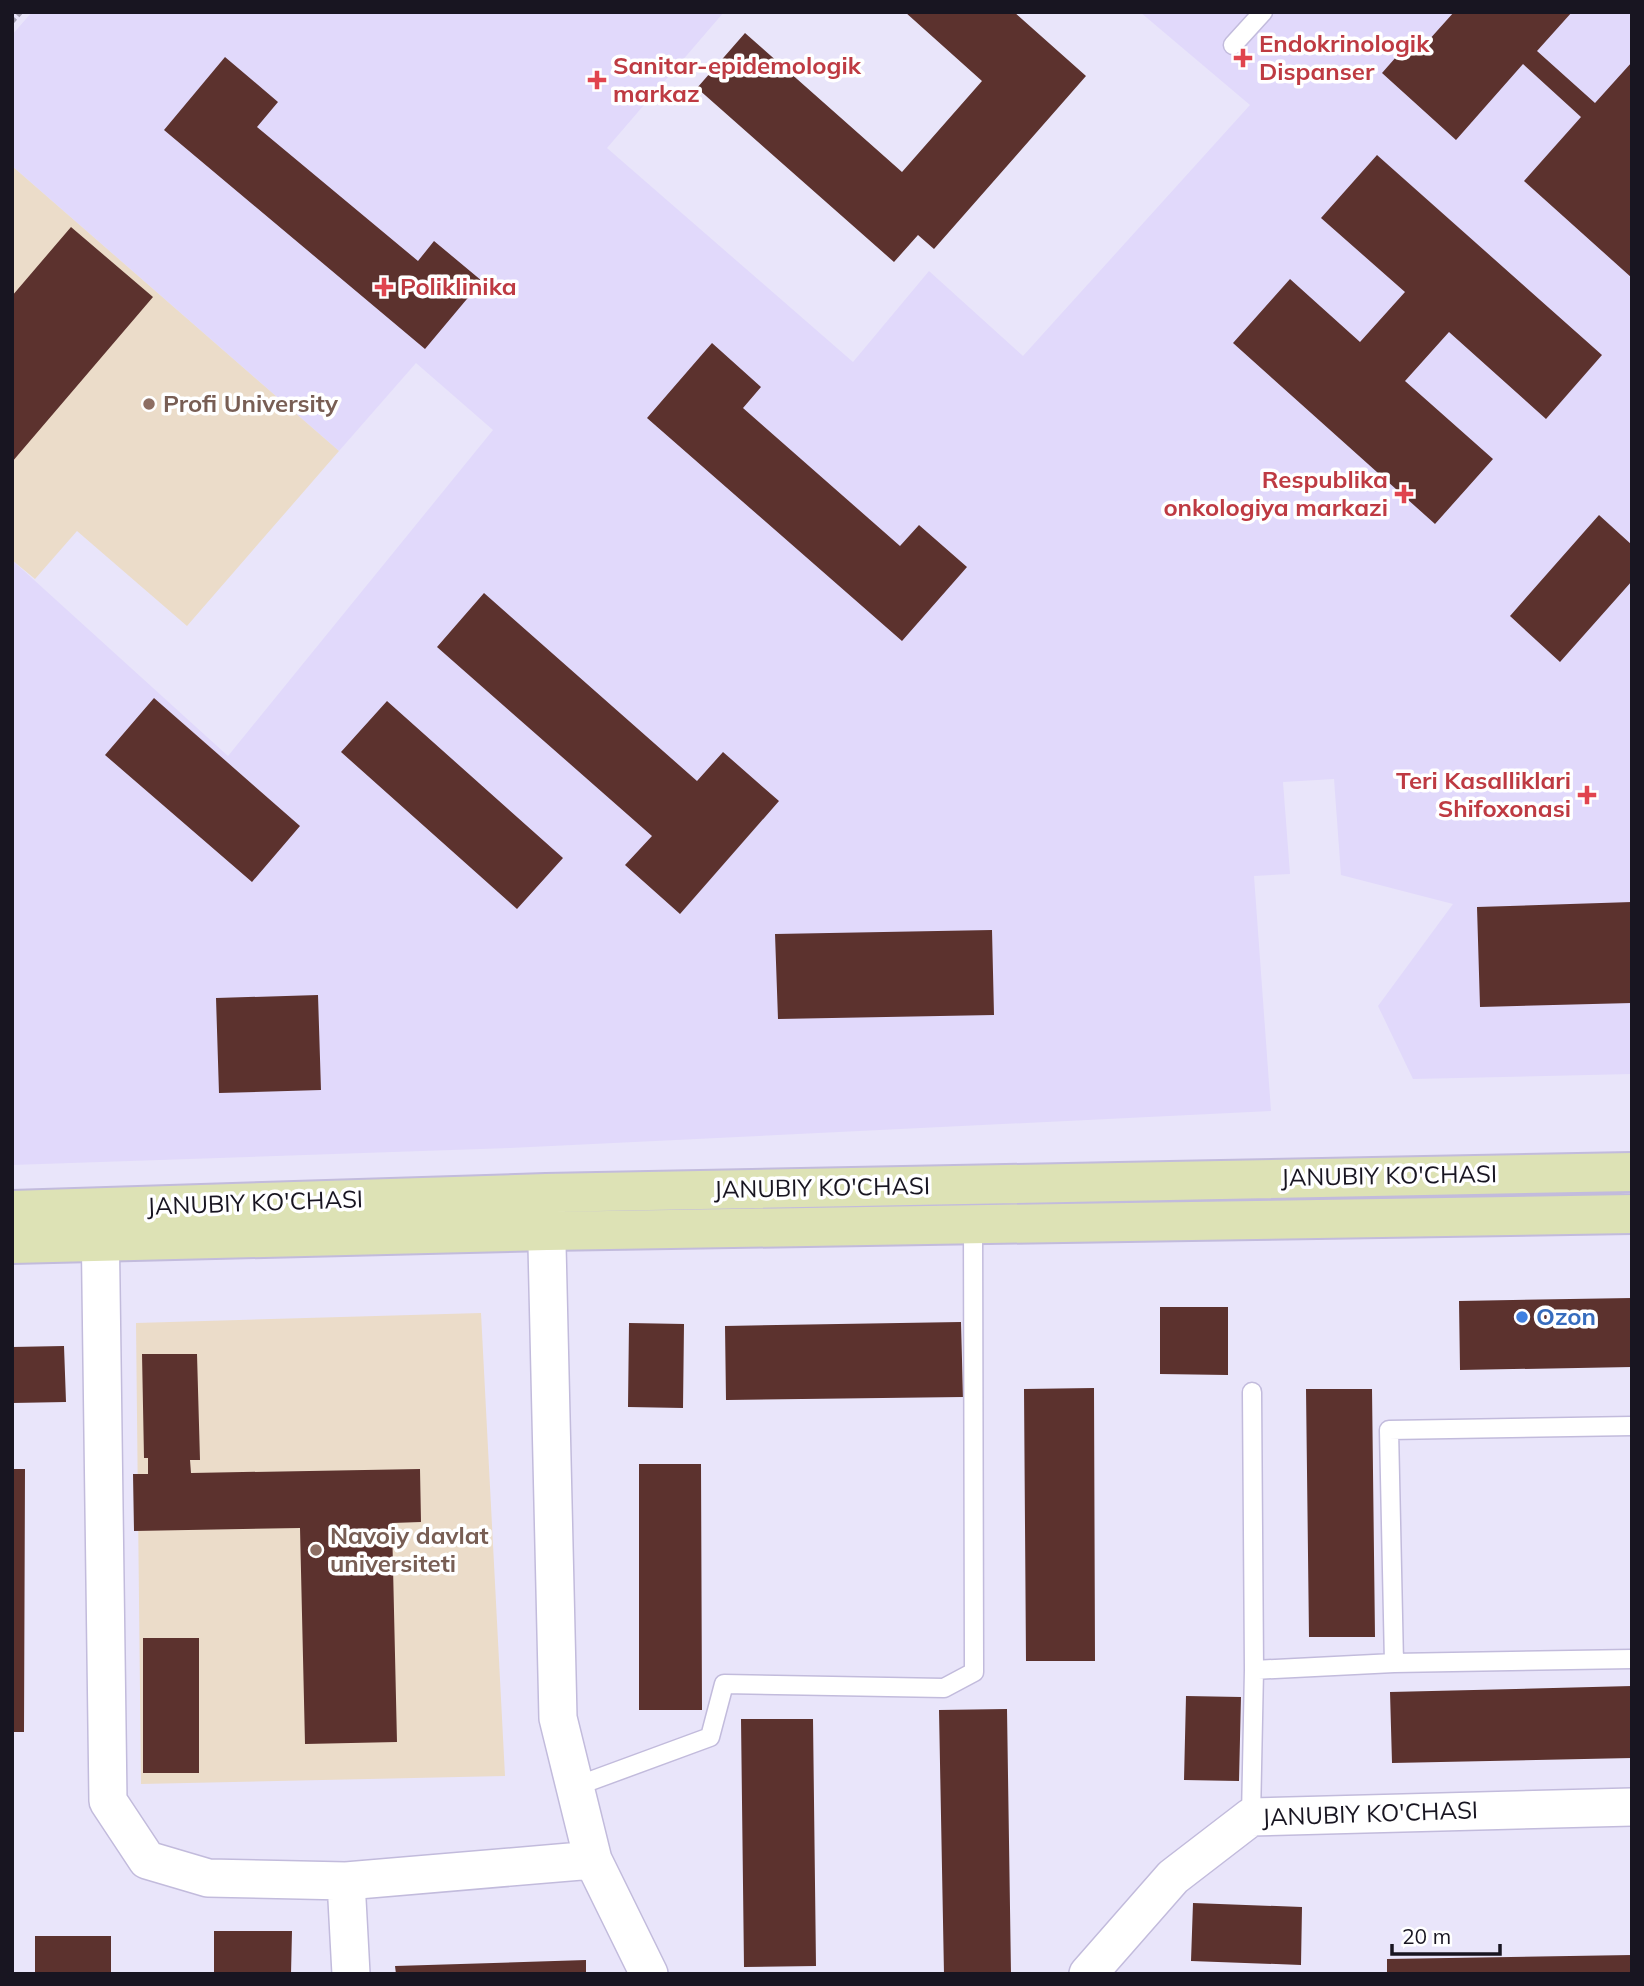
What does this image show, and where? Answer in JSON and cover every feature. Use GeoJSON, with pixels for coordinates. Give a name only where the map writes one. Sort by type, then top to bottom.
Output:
{"type":"FeatureCollection","features":[{"type":"Feature","properties":{"kind":"main road","name":"JANUBIY KO'CHASI"},"geometry":{"type":"LineString","coordinates":[[12,1244],[100,1225],[546,1193],[1632,1172]]}},
{"type":"Feature","properties":{"kind":"main road","name":"JANUBIY KO'CHASI"},"geometry":{"type":"LineString","coordinates":[[12,1210],[100,1225],[547,1231],[1632,1214]]}},
{"type":"Feature","properties":{"kind":"street"},"geometry":{"type":"LineString","coordinates":[[546,1193],[558,1718],[593,1860],[649,1974]]}},
{"type":"Feature","properties":{"kind":"street"},"geometry":{"type":"LineString","coordinates":[[100,1225],[108,1801],[147,1860],[208,1878],[346,1881],[593,1860]]}},
{"type":"Feature","properties":{"kind":"street","name":"JANUBIY KO'CHASI"},"geometry":{"type":"LineString","coordinates":[[1088,1974],[1173,1877],[1251,1817],[1632,1807]]}},
{"type":"Feature","properties":{"kind":"street"},"geometry":{"type":"LineString","coordinates":[[346,1881],[351,1974]]}},
{"type":"Feature","properties":{"kind":"lane"},"geometry":{"type":"LineString","coordinates":[[1233,45],[1263,12]]}},
{"type":"Feature","properties":{"kind":"lane"},"geometry":{"type":"LineString","coordinates":[[574,1787],[710,1737],[724,1684],[944,1688],[974,1672],[973,1185]]}},
{"type":"Feature","properties":{"kind":"lane"},"geometry":{"type":"LineString","coordinates":[[1251,1817],[1254,1670],[1252,1392]]}},
{"type":"Feature","properties":{"kind":"lane"},"geometry":{"type":"LineString","coordinates":[[1394,1663],[1389,1430],[1632,1426]]}},
{"type":"Feature","properties":{"kind":"lane"},"geometry":{"type":"LineString","coordinates":[[1254,1670],[1394,1663],[1632,1659]]}},
{"type":"Feature","properties":{"kind":"path"},"geometry":{"type":"LineString","coordinates":[[12,22],[21,12]]}},
{"type":"Feature","properties":{"kind":"shaded area"},"geometry":{"type":"Polygon","coordinates":[[[32,12],[724,12],[607,148],[853,362],[929,271],[1023,356],[1250,105],[1140,12],[1632,12],[1632,1074],[1413,1079],[1378,1006],[1453,904],[1341,875],[1334,779],[1283,782],[1290,874],[1254,876],[1271,1111],[510,1148],[12,1165],[12,560],[228,756],[493,430],[416,363],[339,451],[12,166],[12,35],[32,12]]]}},
{"type":"Feature","properties":{"kind":"shaded area","name":"Profi University"},"geometry":{"type":"Polygon","coordinates":[[[12,166],[339,451],[187,626],[77,531],[35,579],[12,560],[12,166]]]}},
{"type":"Feature","properties":{"kind":"shaded area","name":"Navoiy davlat universiteti"},"geometry":{"type":"Polygon","coordinates":[[[481,1313],[505,1776],[141,1784],[136,1323],[481,1313]]]}},
{"type":"Feature","properties":{"kind":"building"},"geometry":{"type":"Polygon","coordinates":[[[905,12],[1014,12],[1086,76],[934,249],[918,235],[894,262],[697,88],[745,33],[902,172],[982,81],[905,12]]]}},
{"type":"Feature","properties":{"kind":"building"},"geometry":{"type":"Polygon","coordinates":[[[1454,12],[1572,12],[1537,51],[1595,103],[1632,62],[1632,278],[1524,181],[1581,117],[1523,64],[1456,140],[1382,73],[1418,32],[1428,41],[1454,12]]]}},
{"type":"Feature","properties":{"kind":"building"},"geometry":{"type":"Polygon","coordinates":[[[225,57],[278,102],[257,127],[418,261],[434,241],[482,281],[425,349],[164,130],[225,57]]]}},
{"type":"Feature","properties":{"kind":"building"},"geometry":{"type":"Polygon","coordinates":[[[1377,155],[1602,355],[1546,419],[1449,332],[1405,381],[1493,459],[1435,524],[1233,343],[1290,279],[1360,342],[1405,292],[1321,218],[1377,155]]]}},
{"type":"Feature","properties":{"kind":"building"},"geometry":{"type":"Polygon","coordinates":[[[71,227],[153,297],[12,462],[12,296],[71,227]]]}},
{"type":"Feature","properties":{"kind":"building"},"geometry":{"type":"Polygon","coordinates":[[[712,343],[761,387],[743,408],[900,546],[919,525],[967,567],[902,641],[647,418],[712,343]]]}},
{"type":"Feature","properties":{"kind":"building"},"geometry":{"type":"Polygon","coordinates":[[[1599,515],[1632,545],[1632,581],[1560,662],[1510,616],[1599,515]]]}},
{"type":"Feature","properties":{"kind":"building"},"geometry":{"type":"Polygon","coordinates":[[[484,593],[697,781],[723,752],[779,801],[680,914],[625,865],[652,836],[437,647],[484,593]]]}},
{"type":"Feature","properties":{"kind":"building"},"geometry":{"type":"Polygon","coordinates":[[[154,698],[300,826],[252,882],[105,755],[154,698]]]}},
{"type":"Feature","properties":{"kind":"building"},"geometry":{"type":"Polygon","coordinates":[[[387,701],[563,858],[517,909],[341,752],[387,701]]]}},
{"type":"Feature","properties":{"kind":"building"},"geometry":{"type":"Polygon","coordinates":[[[1632,902],[1632,1003],[1480,1007],[1477,907],[1632,902]]]}},
{"type":"Feature","properties":{"kind":"building"},"geometry":{"type":"Polygon","coordinates":[[[992,930],[994,1015],[778,1019],[775,934],[992,930]]]}},
{"type":"Feature","properties":{"kind":"building"},"geometry":{"type":"Polygon","coordinates":[[[318,995],[321,1090],[219,1093],[216,998],[318,995]]]}},
{"type":"Feature","properties":{"kind":"building"},"geometry":{"type":"Polygon","coordinates":[[[1632,1298],[1632,1367],[1460,1370],[1459,1301],[1632,1298]]]}},
{"type":"Feature","properties":{"kind":"building"},"geometry":{"type":"Polygon","coordinates":[[[1160,1307],[1228,1307],[1228,1375],[1160,1374],[1160,1307]]]}},
{"type":"Feature","properties":{"kind":"building"},"geometry":{"type":"Polygon","coordinates":[[[961,1322],[963,1397],[726,1400],[725,1326],[961,1322]]]}},
{"type":"Feature","properties":{"kind":"building"},"geometry":{"type":"Polygon","coordinates":[[[629,1323],[684,1324],[683,1408],[628,1407],[629,1323]]]}},
{"type":"Feature","properties":{"kind":"building"},"geometry":{"type":"Polygon","coordinates":[[[64,1346],[66,1402],[12,1403],[12,1347],[64,1346]]]}},
{"type":"Feature","properties":{"kind":"building"},"geometry":{"type":"Polygon","coordinates":[[[142,1354],[197,1354],[200,1460],[190,1460],[191,1473],[420,1469],[421,1522],[392,1523],[397,1742],[305,1744],[300,1528],[134,1531],[133,1474],[148,1474],[148,1458],[144,1458],[142,1354]]]}},
{"type":"Feature","properties":{"kind":"building"},"geometry":{"type":"Polygon","coordinates":[[[1094,1388],[1095,1661],[1026,1661],[1024,1389],[1094,1388]]]}},
{"type":"Feature","properties":{"kind":"building"},"geometry":{"type":"Polygon","coordinates":[[[1306,1389],[1372,1389],[1375,1637],[1309,1637],[1306,1389]]]}},
{"type":"Feature","properties":{"kind":"building"},"geometry":{"type":"Polygon","coordinates":[[[639,1464],[701,1464],[702,1710],[639,1710],[639,1464]]]}},
{"type":"Feature","properties":{"kind":"building"},"geometry":{"type":"Polygon","coordinates":[[[12,1469],[25,1469],[24,1732],[12,1732],[12,1469]]]}},
{"type":"Feature","properties":{"kind":"building"},"geometry":{"type":"Polygon","coordinates":[[[143,1638],[199,1638],[199,1773],[143,1773],[143,1638]]]}},
{"type":"Feature","properties":{"kind":"building"},"geometry":{"type":"Polygon","coordinates":[[[1632,1686],[1632,1758],[1392,1763],[1390,1692],[1632,1686]]]}},
{"type":"Feature","properties":{"kind":"building"},"geometry":{"type":"Polygon","coordinates":[[[1186,1696],[1241,1697],[1239,1781],[1184,1780],[1186,1696]]]}},
{"type":"Feature","properties":{"kind":"building"},"geometry":{"type":"Polygon","coordinates":[[[1007,1709],[1011,1974],[944,1974],[939,1710],[1007,1709]]]}},
{"type":"Feature","properties":{"kind":"building"},"geometry":{"type":"Polygon","coordinates":[[[741,1719],[813,1719],[816,1966],[744,1967],[741,1719]]]}},
{"type":"Feature","properties":{"kind":"building"},"geometry":{"type":"Polygon","coordinates":[[[1193,1903],[1302,1907],[1301,1965],[1191,1961],[1193,1903]]]}},
{"type":"Feature","properties":{"kind":"building"},"geometry":{"type":"Polygon","coordinates":[[[214,1931],[292,1931],[291,1974],[214,1974],[214,1931]]]}},
{"type":"Feature","properties":{"kind":"building"},"geometry":{"type":"Polygon","coordinates":[[[35,1936],[111,1936],[111,1974],[35,1974],[35,1936]]]}},
{"type":"Feature","properties":{"kind":"building"},"geometry":{"type":"Polygon","coordinates":[[[1632,1955],[1632,1974],[1387,1974],[1387,1959],[1632,1955]]]}},
{"type":"Feature","properties":{"kind":"building"},"geometry":{"type":"Polygon","coordinates":[[[586,1960],[586,1974],[396,1974],[395,1966],[586,1960]]]}},
{"type":"Feature","properties":{"kind":"place","name":"Endokrinologik Dispanser"},"geometry":{"type":"Point","coordinates":[1243,58]}},
{"type":"Feature","properties":{"kind":"place","name":"Sanitar-epidemologik markaz"},"geometry":{"type":"Point","coordinates":[597,80]}},
{"type":"Feature","properties":{"kind":"place","name":"Poliklinika"},"geometry":{"type":"Point","coordinates":[384,287]}},
{"type":"Feature","properties":{"kind":"place","name":"Profi University"},"geometry":{"type":"Point","coordinates":[149,404]}},
{"type":"Feature","properties":{"kind":"place","name":"Respublika onkologiya markazi"},"geometry":{"type":"Point","coordinates":[1404,494]}},
{"type":"Feature","properties":{"kind":"place","name":"Teri Kasalliklari Shifoxonasi"},"geometry":{"type":"Point","coordinates":[1587,795]}},
{"type":"Feature","properties":{"kind":"place","name":"Ozon"},"geometry":{"type":"Point","coordinates":[1522,1317]}},
{"type":"Feature","properties":{"kind":"place","name":"Navoiy davlat universiteti"},"geometry":{"type":"Point","coordinates":[316,1550]}}]}
